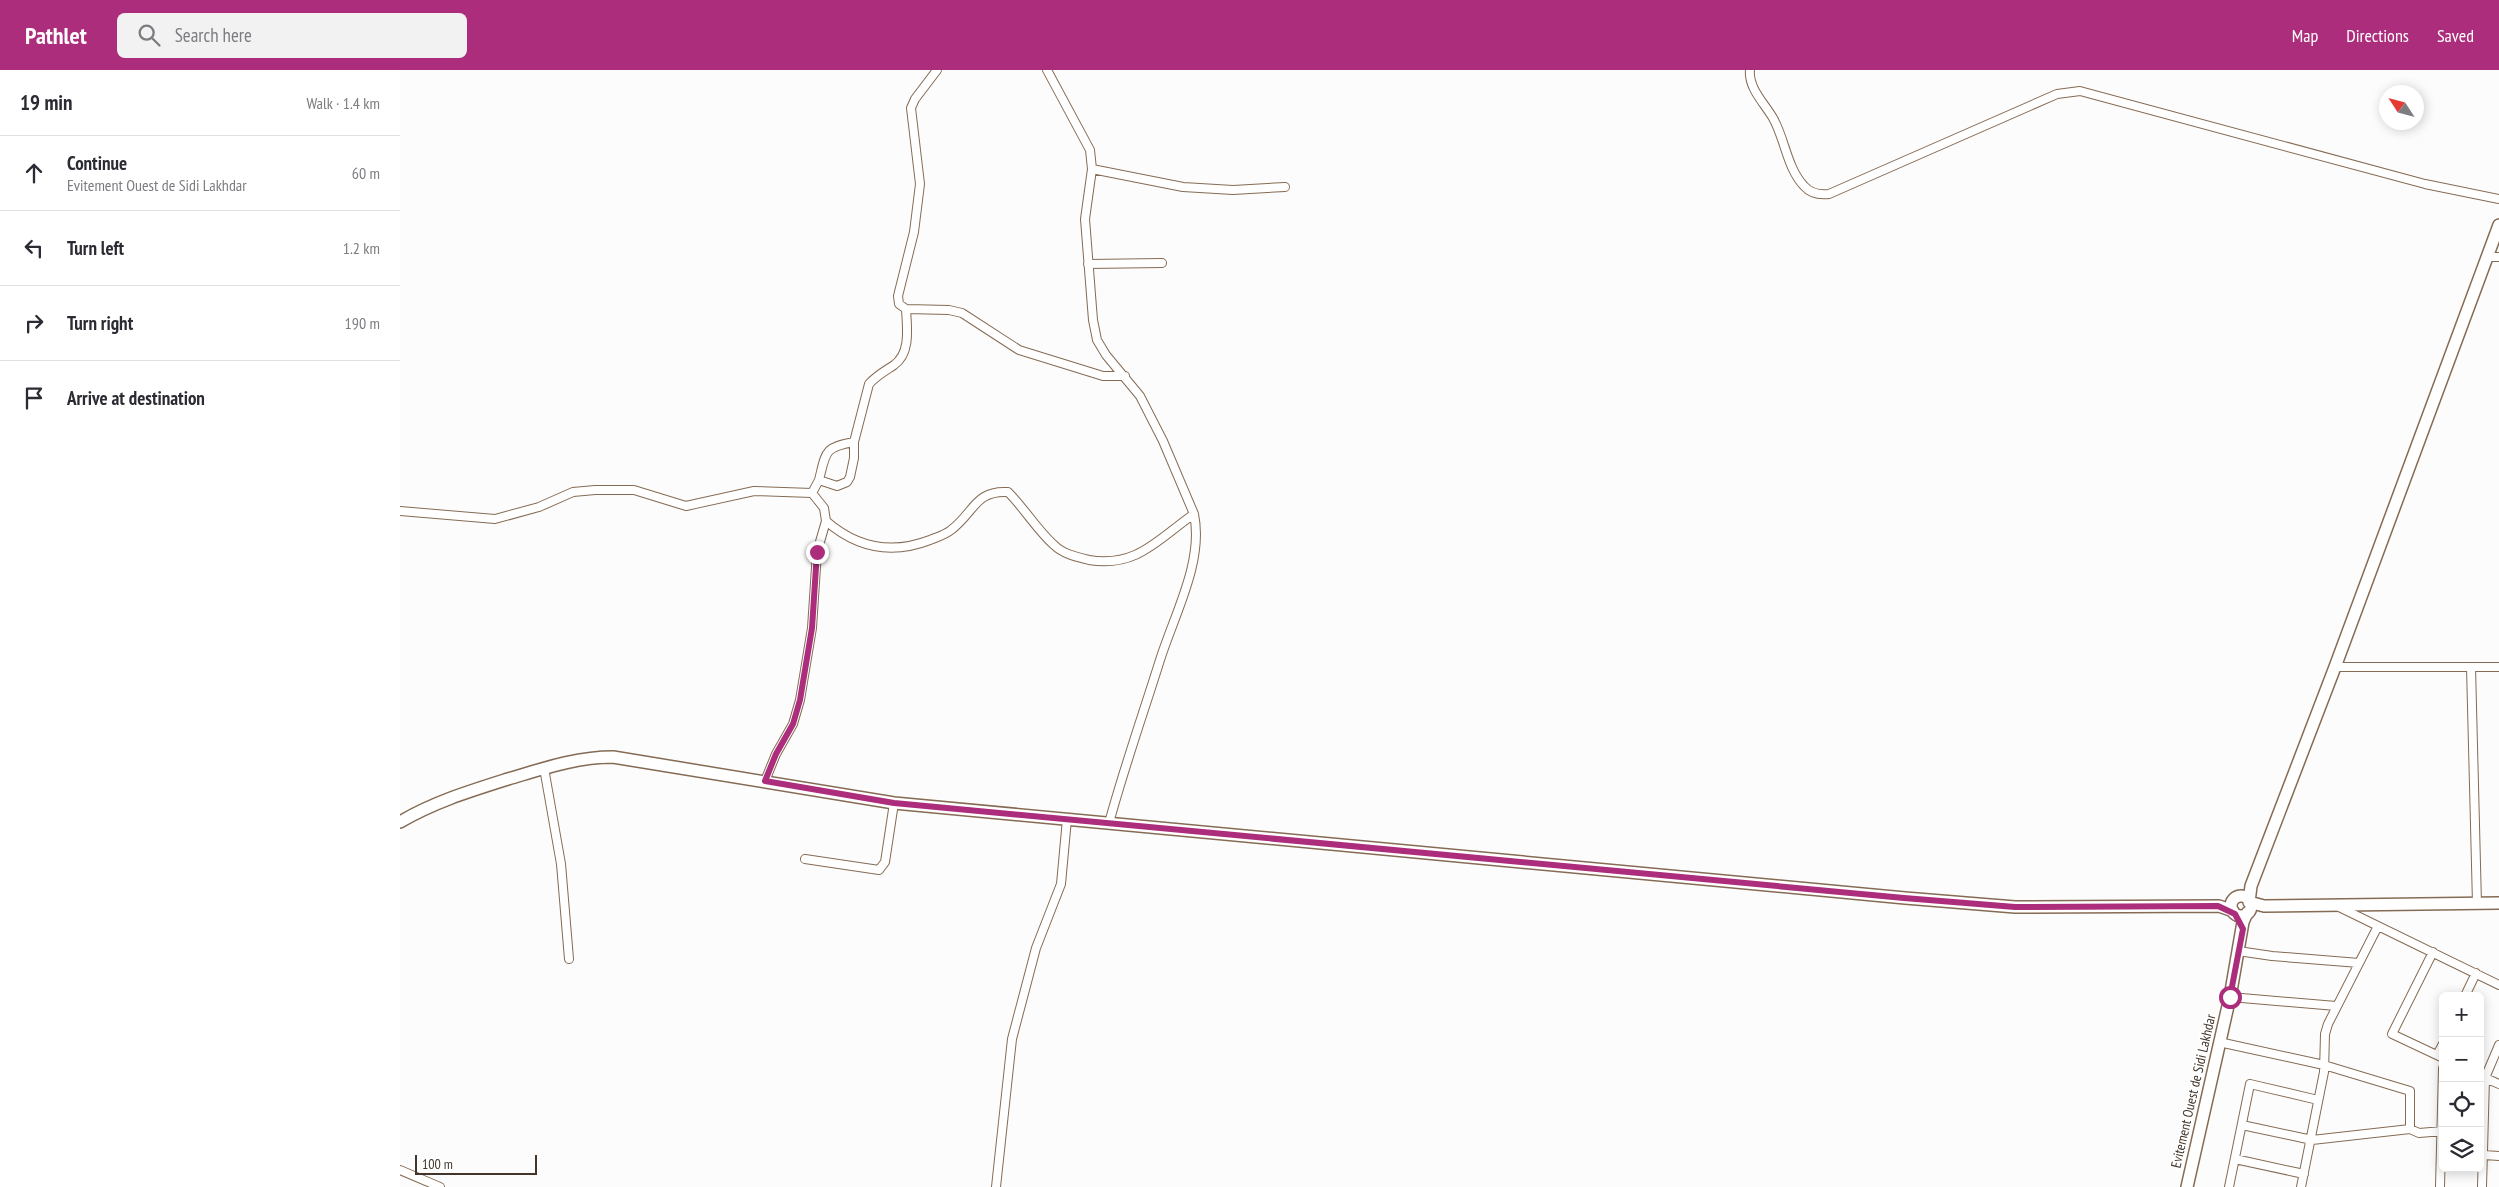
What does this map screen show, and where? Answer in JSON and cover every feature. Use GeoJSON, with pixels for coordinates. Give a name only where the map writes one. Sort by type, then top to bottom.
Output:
{"type":"FeatureCollection","features":[{"type":"Feature","properties":{"kind":"main road","name":"Evitement Ouest de Sidi Lakhdar"},"geometry":{"type":"LineString","coordinates":[[2187,1187],[2230,997],[2243,929],[2241,907],[2335,667],[2499,225]]}},
{"type":"Feature","properties":{"kind":"main road"},"geometry":{"type":"LineString","coordinates":[[400,822],[445,799],[544,768],[589,757],[613,757],[894,803],[2015,907],[2241,907],[2499,903]]}},
{"type":"Feature","properties":{"kind":"street"},"geometry":{"type":"LineString","coordinates":[[937,70],[915,99],[911,108],[920,184],[914,232],[898,296],[899,304],[906,309],[949,310],[962,313],[1019,350],[1103,376],[1125,376]]}},
{"type":"Feature","properties":{"kind":"street"},"geometry":{"type":"LineString","coordinates":[[1047,70],[1090,150],[1092,169],[1084,219],[1093,320],[1097,340],[1106,355],[1140,396],[1163,441],[1194,514],[1196,525],[1188,576],[1109,823]]}},
{"type":"Feature","properties":{"kind":"street"},"geometry":{"type":"LineString","coordinates":[[1750,70],[1753,88],[1774,120],[1788,156],[1803,186],[1820,195],[1829,194],[2057,94],[2080,91],[2415,181],[2499,199]]}},
{"type":"Feature","properties":{"kind":"street"},"geometry":{"type":"LineString","coordinates":[[1092,169],[1182,187],[1233,190],[1286,187]]}},
{"type":"Feature","properties":{"kind":"street"},"geometry":{"type":"LineString","coordinates":[[2487,257],[2499,257]]}},
{"type":"Feature","properties":{"kind":"street"},"geometry":{"type":"LineString","coordinates":[[1088,264],[1162,263]]}},
{"type":"Feature","properties":{"kind":"street"},"geometry":{"type":"LineString","coordinates":[[819,480],[837,486],[847,482],[852,468],[854,442],[869,384],[874,378],[900,361],[904,354],[907,334],[906,309]]}},
{"type":"Feature","properties":{"kind":"street"},"geometry":{"type":"LineString","coordinates":[[812,493],[819,480],[829,450],[838,444],[854,442]]}},
{"type":"Feature","properties":{"kind":"street"},"geometry":{"type":"LineString","coordinates":[[400,511],[495,519],[539,507],[573,492],[595,490],[634,490],[686,506],[754,491],[812,493],[824,508],[826,521],[817,552],[812,628],[800,700],[793,724],[776,754],[765,781]]}},
{"type":"Feature","properties":{"kind":"street"},"geometry":{"type":"LineString","coordinates":[[826,521],[844,534],[870,546],[880,548],[910,547],[949,532],[966,516],[976,502],[986,494],[1008,492],[1055,547],[1074,557],[1112,562],[1131,558],[1151,547],[1194,514]]}},
{"type":"Feature","properties":{"kind":"street"},"geometry":{"type":"LineString","coordinates":[[2335,667],[2499,667]]}},
{"type":"Feature","properties":{"kind":"street"},"geometry":{"type":"LineString","coordinates":[[2471,667],[2477,904]]}},
{"type":"Feature","properties":{"kind":"street"},"geometry":{"type":"LineString","coordinates":[[544,768],[561,864],[569,959]]}},
{"type":"Feature","properties":{"kind":"street"},"geometry":{"type":"LineString","coordinates":[[805,859],[879,870],[885,862],[894,803]]}},
{"type":"Feature","properties":{"kind":"street"},"geometry":{"type":"LineString","coordinates":[[996,1187],[1012,1039],[1036,948],[1061,884],[1067,819]]}},
{"type":"Feature","properties":{"kind":"street"},"geometry":{"type":"LineString","coordinates":[[2338,906],[2499,985]]}},
{"type":"Feature","properties":{"kind":"street"},"geometry":{"type":"LineString","coordinates":[[2301,1187],[2312,1140],[2324,1065],[2326,1034],[2336,1006],[2378,926]]}},
{"type":"Feature","properties":{"kind":"street"},"geometry":{"type":"LineString","coordinates":[[2238,952],[2359,963]]}},
{"type":"Feature","properties":{"kind":"street"},"geometry":{"type":"LineString","coordinates":[[2433,952],[2392,1034],[2439,1057]]}},
{"type":"Feature","properties":{"kind":"street"},"geometry":{"type":"LineString","coordinates":[[2467,992],[2476,973]]}},
{"type":"Feature","properties":{"kind":"street"},"geometry":{"type":"LineString","coordinates":[[2230,997],[2336,1006]]}},
{"type":"Feature","properties":{"kind":"street"},"geometry":{"type":"LineString","coordinates":[[2219,1042],[2324,1065],[2410,1091],[2410,1129]]}},
{"type":"Feature","properties":{"kind":"street"},"geometry":{"type":"LineString","coordinates":[[2484,1074],[2499,1045]]}},
{"type":"Feature","properties":{"kind":"street"},"geometry":{"type":"LineString","coordinates":[[2484,1076],[2499,1084]]}},
{"type":"Feature","properties":{"kind":"street"},"geometry":{"type":"LineString","coordinates":[[2442,1127],[2443,1082]]}},
{"type":"Feature","properties":{"kind":"street"},"geometry":{"type":"LineString","coordinates":[[2482,1127],[2483,1082]]}},
{"type":"Feature","properties":{"kind":"street"},"geometry":{"type":"LineString","coordinates":[[2229,1187],[2250,1084],[2318,1100]]}},
{"type":"Feature","properties":{"kind":"street"},"geometry":{"type":"LineString","coordinates":[[2242,1125],[2312,1140],[2410,1129],[2419,1133],[2439,1131]]}},
{"type":"Feature","properties":{"kind":"street"},"geometry":{"type":"LineString","coordinates":[[2484,1155],[2499,1156]]}},
{"type":"Feature","properties":{"kind":"street"},"geometry":{"type":"LineString","coordinates":[[2235,1159],[2304,1174]]}},
{"type":"Feature","properties":{"kind":"street"},"geometry":{"type":"LineString","coordinates":[[400,1170],[440,1187]]}},
{"type":"Feature","properties":{"kind":"street"},"geometry":{"type":"LineString","coordinates":[[2440,1187],[2441,1172]]}},
{"type":"Feature","properties":{"kind":"street"},"geometry":{"type":"LineString","coordinates":[[2482,1187],[2483,1172]]}},
{"type":"Feature","properties":{"kind":"route"},"geometry":{"type":"LineString","coordinates":[[817,552],[812,628],[800,700],[793,724],[776,754],[765,781],[894,803],[1904,898],[2015,907],[2218,906],[2229,909],[2235,914],[2242,923],[2243,929],[2230,997]]}}]}
